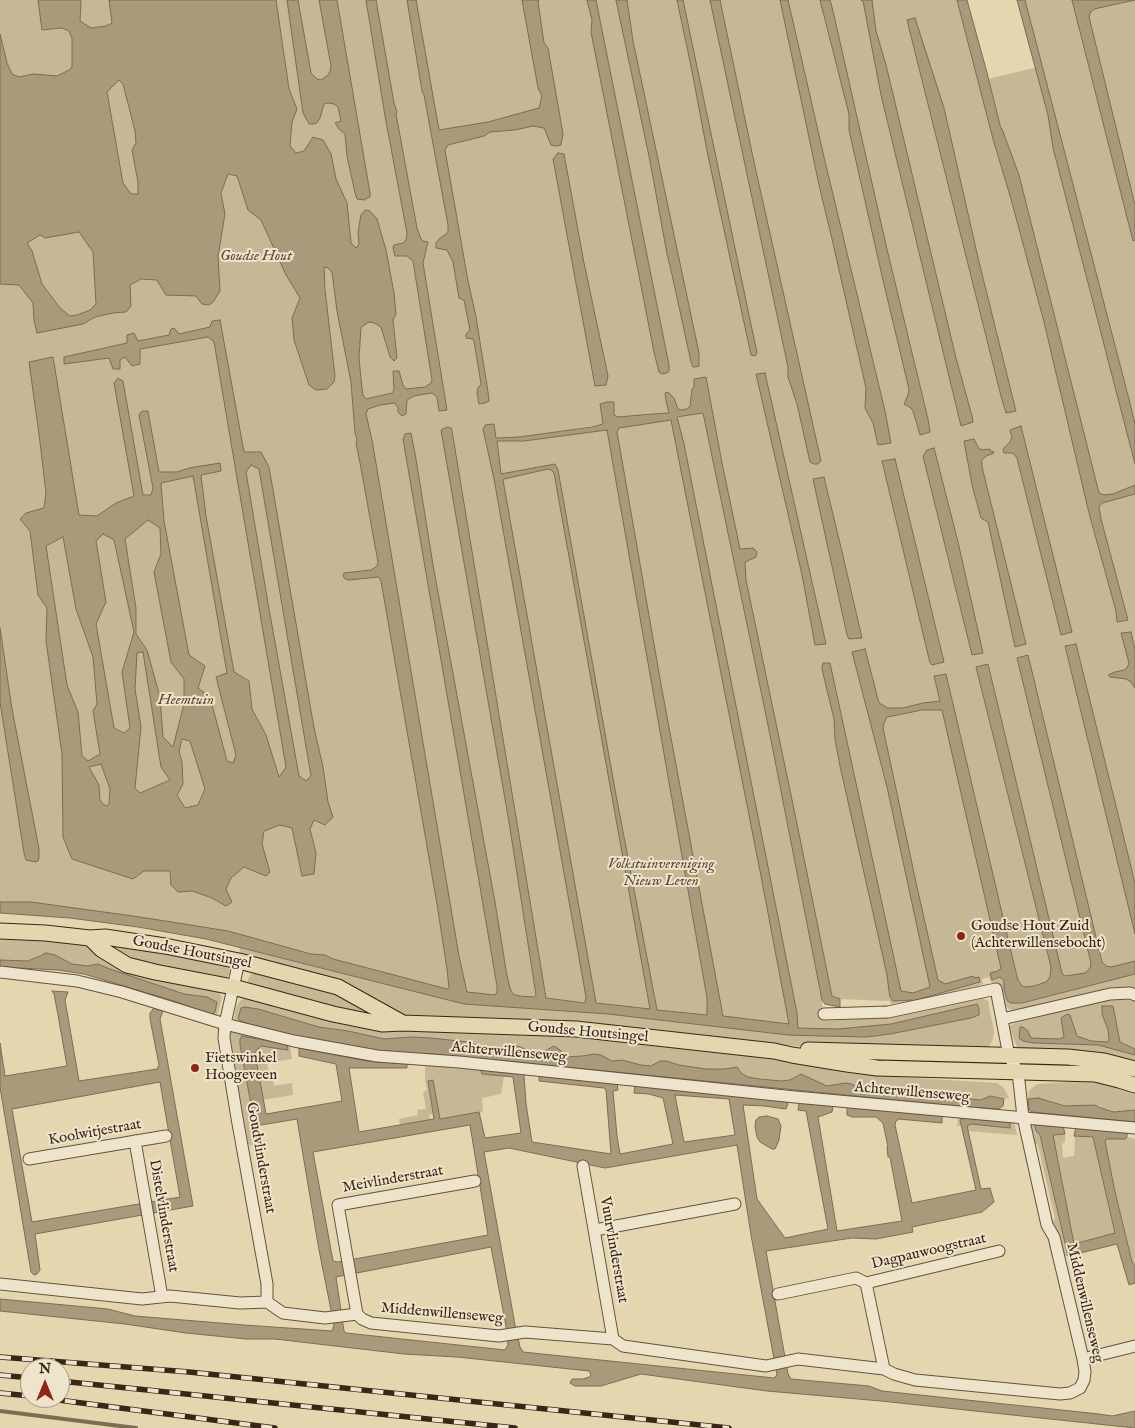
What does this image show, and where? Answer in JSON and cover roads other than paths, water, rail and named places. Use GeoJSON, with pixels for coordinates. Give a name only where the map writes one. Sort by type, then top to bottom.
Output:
{"type":"FeatureCollection","features":[{"type":"Feature","properties":{"kind":"main road","name":"Goudse Houtsingel"},"geometry":{"type":"LineString","coordinates":[[0,931],[90,938],[105,937],[148,943],[239,961],[338,987],[402,1023]]}},
{"type":"Feature","properties":{"kind":"main road","name":"Goudse Houtsingel"},"geometry":{"type":"LineString","coordinates":[[90,938],[101,949],[127,965],[233,987],[333,1014],[382,1024],[402,1023],[576,1029],[774,1050],[1068,1057],[1104,1061],[1135,1069]]}},
{"type":"Feature","properties":{"kind":"main road","name":"Goudse Houtsingel"},"geometry":{"type":"LineString","coordinates":[[774,1050],[792,1055],[877,1068],[1095,1074],[1135,1085]]}},
{"type":"Feature","properties":{"kind":"street","name":"Goudvlinderstraat"},"geometry":{"type":"LineString","coordinates":[[239,961],[225,1024],[224,1038],[267,1284],[267,1302]]}},
{"type":"Feature","properties":{"kind":"street","name":"Achterwillenseweg"},"geometry":{"type":"LineString","coordinates":[[0,972],[77,981],[225,1024],[376,1056],[459,1062],[794,1097],[1135,1128]]}},
{"type":"Feature","properties":{"kind":"street"},"geometry":{"type":"LineString","coordinates":[[824,1014],[888,1012],[996,989],[1009,1056],[1018,1072],[1023,1117]]}},
{"type":"Feature","properties":{"kind":"street"},"geometry":{"type":"LineString","coordinates":[[1002,1019],[1110,994],[1130,993],[1135,995]]}},
{"type":"Feature","properties":{"kind":"street","name":"Middenwillenseweg"},"geometry":{"type":"LineString","coordinates":[[357,1314],[362,1319],[371,1323],[499,1336],[525,1332],[613,1339],[622,1346],[766,1366],[798,1359],[884,1369],[915,1380],[1070,1394],[1080,1388],[1084,1380],[1083,1359],[1054,1237],[1047,1225],[1023,1117]]}},
{"type":"Feature","properties":{"kind":"street","name":"Koolwitjestraat"},"geometry":{"type":"LineString","coordinates":[[28,1159],[166,1136]]}},
{"type":"Feature","properties":{"kind":"street","name":"Distelvlinderstraat"},"geometry":{"type":"LineString","coordinates":[[135,1141],[162,1297]]}},
{"type":"Feature","properties":{"kind":"street","name":"Vuurvlinderstraat"},"geometry":{"type":"LineString","coordinates":[[583,1166],[613,1339]]}},
{"type":"Feature","properties":{"kind":"street","name":"Meivlinderstraat"},"geometry":{"type":"LineString","coordinates":[[357,1314],[338,1205],[475,1181]]}},
{"type":"Feature","properties":{"kind":"street"},"geometry":{"type":"LineString","coordinates":[[595,1230],[736,1204]]}},
{"type":"Feature","properties":{"kind":"street","name":"Dagpauwoogstraat"},"geometry":{"type":"LineString","coordinates":[[778,1294],[856,1278],[866,1282],[999,1251]]}},
{"type":"Feature","properties":{"kind":"street"},"geometry":{"type":"LineString","coordinates":[[866,1282],[884,1369]]}},
{"type":"Feature","properties":{"kind":"street"},"geometry":{"type":"LineString","coordinates":[[0,1284],[142,1299],[170,1296],[240,1303],[267,1302],[283,1313],[326,1318],[357,1314]]}},
{"type":"Feature","properties":{"kind":"street"},"geometry":{"type":"LineString","coordinates":[[1083,1359],[1135,1346]]}},
{"type":"Feature","properties":{"kind":"waterway"},"geometry":{"type":"LineString","coordinates":[[0,1411],[136,1428]]}},
{"type":"Feature","properties":{"kind":"railway"},"geometry":{"type":"LineString","coordinates":[[0,1357],[189,1372],[729,1428]]}},
{"type":"Feature","properties":{"kind":"railway"},"geometry":{"type":"LineString","coordinates":[[0,1375],[20,1377]]}},
{"type":"Feature","properties":{"kind":"railway"},"geometry":{"type":"LineString","coordinates":[[70,1382],[515,1428]]}},
{"type":"Feature","properties":{"kind":"railway"},"geometry":{"type":"LineString","coordinates":[[0,1393],[20,1395]]}},
{"type":"Feature","properties":{"kind":"railway"},"geometry":{"type":"LineString","coordinates":[[70,1401],[275,1428]]}},
{"type":"Feature","properties":{"kind":"place","name":"Goudse Hout Zuid (Achterwillensebocht)"},"geometry":{"type":"Point","coordinates":[961,936]}},
{"type":"Feature","properties":{"kind":"place","name":"Fietswinkel Hoogeveen"},"geometry":{"type":"Point","coordinates":[195,1068]}},
{"type":"Feature","properties":{"kind":"park label","name":"Goudse Hout"},"geometry":{"type":"Point","coordinates":[256,257]}},
{"type":"Feature","properties":{"kind":"park label","name":"Heemtuin"},"geometry":{"type":"Point","coordinates":[186,701]}},
{"type":"Feature","properties":{"kind":"park label","name":"Volkstuinvereniging Nieuw Leven"},"geometry":{"type":"Point","coordinates":[661,874]}}]}
